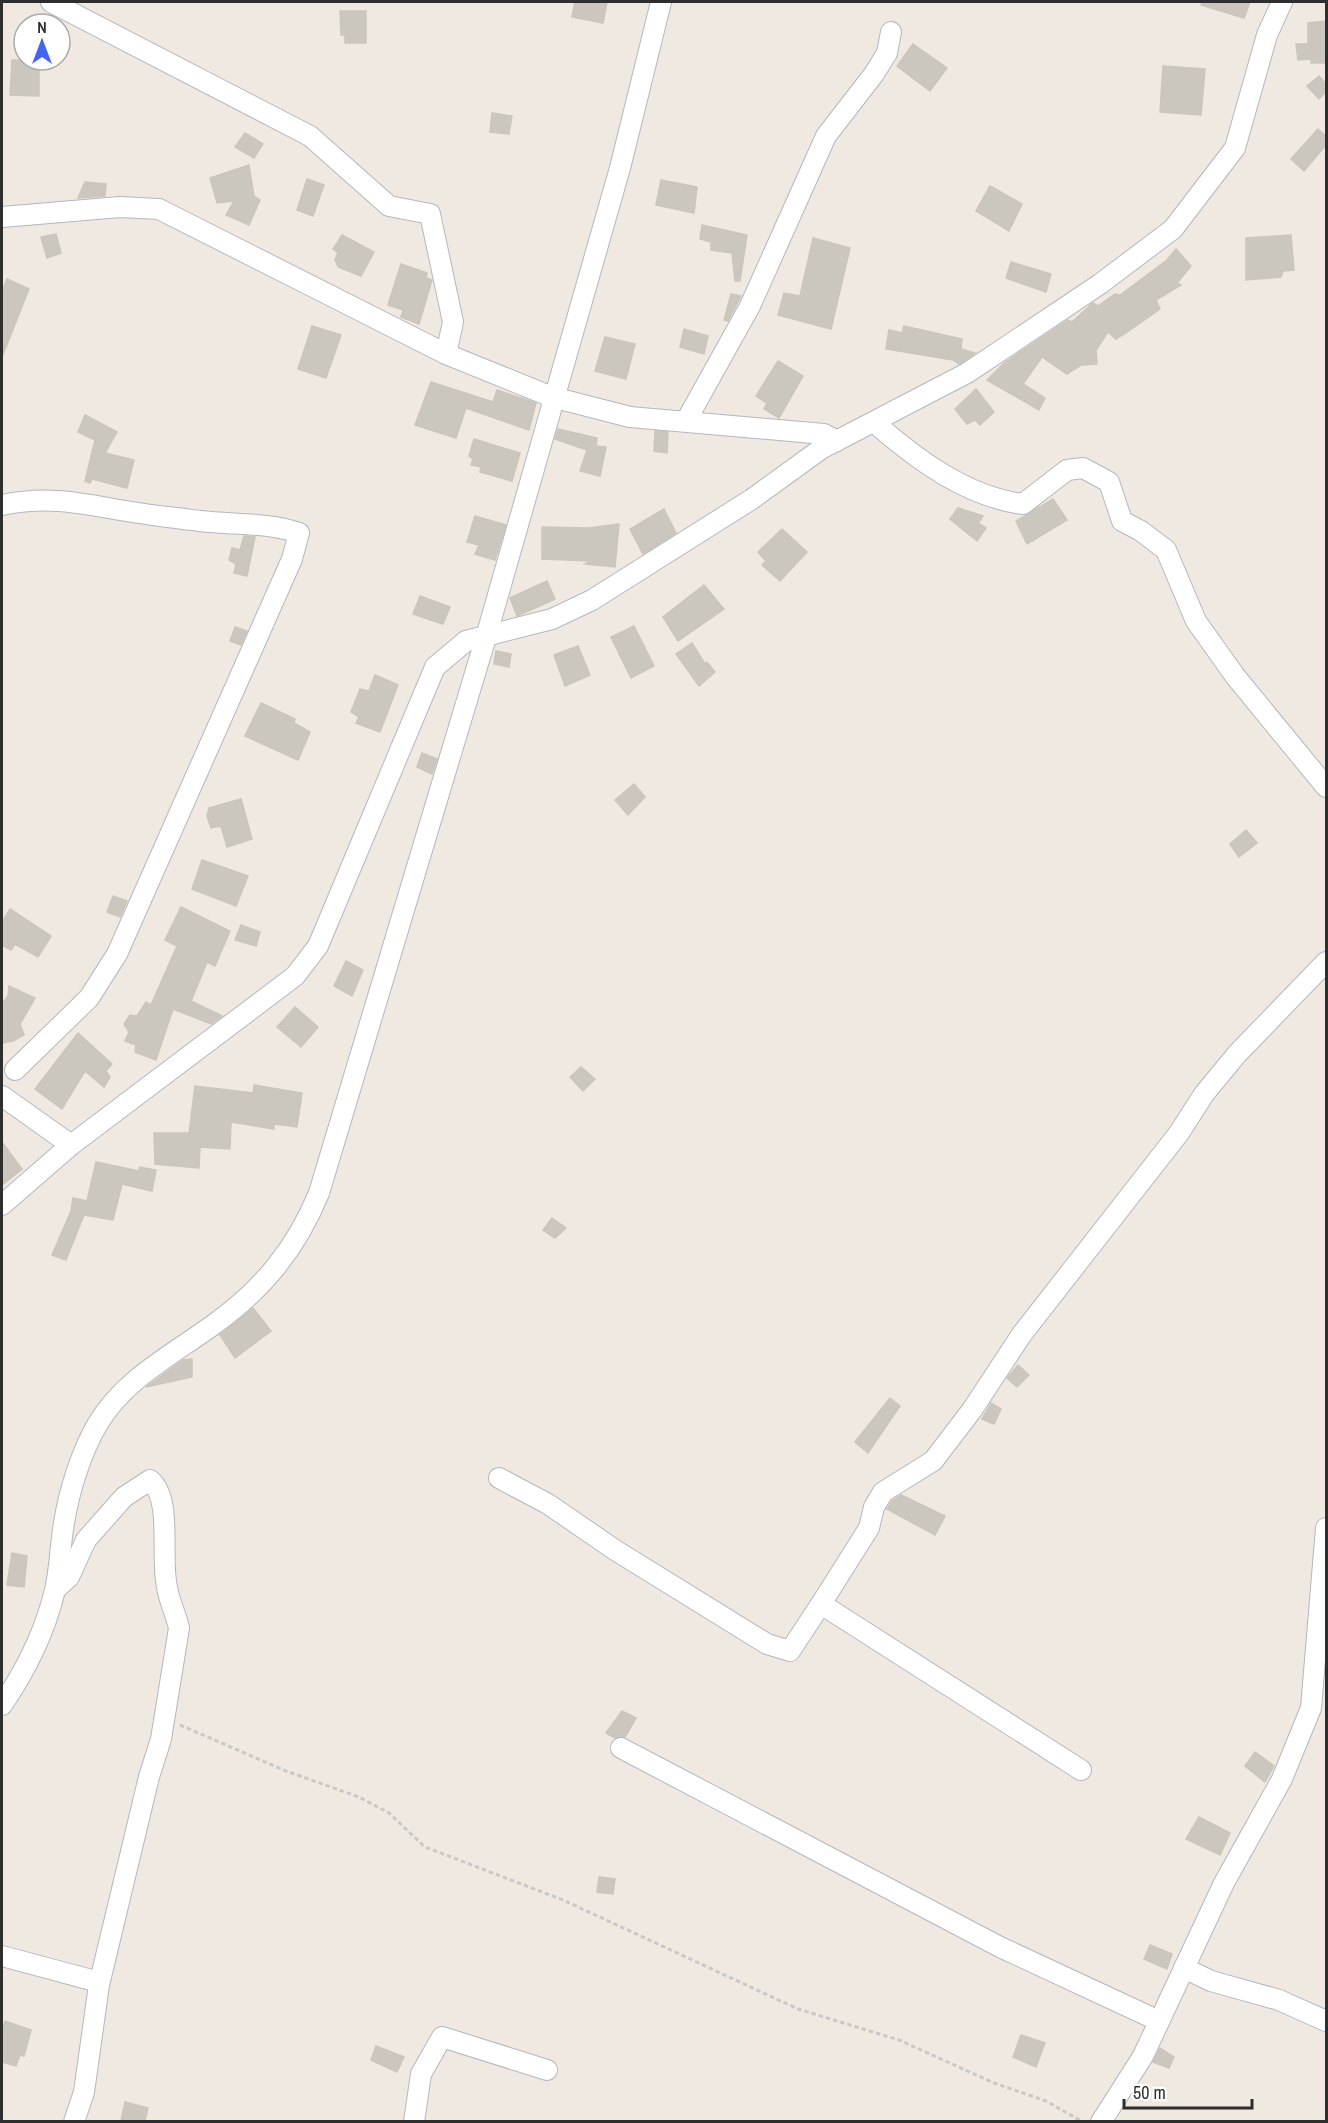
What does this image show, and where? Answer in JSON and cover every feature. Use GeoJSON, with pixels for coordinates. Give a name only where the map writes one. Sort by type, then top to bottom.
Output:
{"type":"FeatureCollection","features":[{"type":"Feature","properties":{"kind":"street"},"geometry":{"type":"LineString","coordinates":[[51,2],[310,136],[389,206],[430,214],[453,322],[446,354]]}},
{"type":"Feature","properties":{"kind":"street"},"geometry":{"type":"LineString","coordinates":[[2,1705],[32,1658],[55,1590],[64,1521],[81,1460],[98,1425],[125,1388],[215,1324],[247,1298],[277,1268],[304,1228],[335,1140],[486,637],[552,397],[620,168],[661,2]]}},
{"type":"Feature","properties":{"kind":"street"},"geometry":{"type":"LineString","coordinates":[[2,1205],[70,1145],[295,976],[318,946],[435,667],[466,641],[552,619],[592,600],[752,499],[821,449],[968,373],[1092,289],[1173,229],[1235,148],[1268,35],[1282,2]]}},
{"type":"Feature","properties":{"kind":"street"},"geometry":{"type":"LineString","coordinates":[[686,421],[750,306],[826,136],[874,74],[887,53],[891,32]]}},
{"type":"Feature","properties":{"kind":"street"},"geometry":{"type":"LineString","coordinates":[[2,217],[120,207],[159,210],[446,354],[552,397],[630,417],[824,434],[837,441]]}},
{"type":"Feature","properties":{"kind":"street"},"geometry":{"type":"LineString","coordinates":[[875,423],[900,445],[969,489],[1006,502],[1023,504],[1067,470],[1083,468],[1109,482],[1122,522],[1141,531],[1166,550],[1178,583],[1203,630],[1234,676],[1326,787]]}},
{"type":"Feature","properties":{"kind":"street"},"geometry":{"type":"LineString","coordinates":[[2,505],[28,500],[68,499],[178,518],[243,526],[275,525],[299,533],[292,559],[117,954],[89,998],[15,1070]]}},
{"type":"Feature","properties":{"kind":"street"},"geometry":{"type":"LineString","coordinates":[[499,1478],[548,1504],[615,1550],[767,1644],[790,1651],[870,1528],[874,1507],[883,1492],[933,1461],[972,1410],[1022,1334],[1179,1133],[1204,1094],[1237,1054],[1326,962]]}},
{"type":"Feature","properties":{"kind":"street"},"geometry":{"type":"LineString","coordinates":[[2,1096],[70,1145]]}},
{"type":"Feature","properties":{"kind":"street"},"geometry":{"type":"LineString","coordinates":[[55,1590],[69,1577],[86,1540],[124,1497],[150,1480],[157,1486],[164,1501],[162,1526],[167,1589],[179,1628],[165,1719],[99,1982],[84,2092],[74,2121]]}},
{"type":"Feature","properties":{"kind":"street"},"geometry":{"type":"LineString","coordinates":[[1101,2121],[1143,2056],[1224,1883],[1282,1779],[1311,1708],[1326,1528]]}},
{"type":"Feature","properties":{"kind":"street"},"geometry":{"type":"LineString","coordinates":[[822,1604],[1081,1770]]}},
{"type":"Feature","properties":{"kind":"street"},"geometry":{"type":"LineString","coordinates":[[621,1748],[1000,1947],[1159,2021]]}},
{"type":"Feature","properties":{"kind":"street"},"geometry":{"type":"LineString","coordinates":[[2,1956],[99,1982]]}},
{"type":"Feature","properties":{"kind":"street"},"geometry":{"type":"LineString","coordinates":[[1184,1968],[1211,1981],[1279,2000],[1326,2021]]}},
{"type":"Feature","properties":{"kind":"street"},"geometry":{"type":"LineString","coordinates":[[414,2121],[422,2074],[442,2037],[547,2070]]}},
{"type":"Feature","properties":{"kind":"path"},"geometry":{"type":"LineString","coordinates":[[165,1719],[286,1772],[359,1797],[389,1813],[425,1847],[595,1913],[798,2009],[899,2040],[994,2083],[1046,2101],[1083,2121]]}},
{"type":"Feature","properties":{"kind":"building"},"geometry":{"type":"Polygon","coordinates":[[[575,2],[607,2],[603,23],[572,17],[575,2]]]}},
{"type":"Feature","properties":{"kind":"building"},"geometry":{"type":"Polygon","coordinates":[[[1202,2],[1250,2],[1244,18],[1201,5],[1202,2]]]}},
{"type":"Feature","properties":{"kind":"building"},"geometry":{"type":"Polygon","coordinates":[[[340,11],[366,11],[366,43],[345,43],[345,35],[341,35],[340,11]]]}},
{"type":"Feature","properties":{"kind":"building"},"geometry":{"type":"Polygon","coordinates":[[[1326,21],[1326,63],[1311,63],[1311,59],[1298,60],[1296,44],[1308,44],[1308,23],[1326,21]]]}},
{"type":"Feature","properties":{"kind":"building"},"geometry":{"type":"Polygon","coordinates":[[[913,44],[947,68],[930,91],[897,66],[913,44]]]}},
{"type":"Feature","properties":{"kind":"building"},"geometry":{"type":"Polygon","coordinates":[[[12,60],[12,72],[39,72],[39,96],[10,95],[12,60]]]}},
{"type":"Feature","properties":{"kind":"building"},"geometry":{"type":"Polygon","coordinates":[[[1163,66],[1205,69],[1201,115],[1160,112],[1163,66]]]}},
{"type":"Feature","properties":{"kind":"building"},"geometry":{"type":"Polygon","coordinates":[[[1319,76],[1326,84],[1326,92],[1319,99],[1307,86],[1319,76]]]}},
{"type":"Feature","properties":{"kind":"building"},"geometry":{"type":"Polygon","coordinates":[[[492,113],[512,116],[509,134],[490,132],[492,113]]]}},
{"type":"Feature","properties":{"kind":"building"},"geometry":{"type":"Polygon","coordinates":[[[1318,129],[1326,136],[1326,145],[1304,171],[1291,159],[1318,129]]]}},
{"type":"Feature","properties":{"kind":"building"},"geometry":{"type":"Polygon","coordinates":[[[245,133],[263,144],[254,158],[235,147],[245,133]]]}},
{"type":"Feature","properties":{"kind":"building"},"geometry":{"type":"Polygon","coordinates":[[[249,165],[254,196],[260,200],[249,225],[226,215],[234,201],[217,203],[210,178],[249,165]]]}},
{"type":"Feature","properties":{"kind":"building"},"geometry":{"type":"Polygon","coordinates":[[[307,179],[324,185],[313,216],[297,210],[307,179]]]}},
{"type":"Feature","properties":{"kind":"building"},"geometry":{"type":"Polygon","coordinates":[[[661,180],[697,187],[694,213],[656,205],[661,180]]]}},
{"type":"Feature","properties":{"kind":"building"},"geometry":{"type":"Polygon","coordinates":[[[85,182],[106,184],[105,196],[78,198],[85,182]]]}},
{"type":"Feature","properties":{"kind":"building"},"geometry":{"type":"Polygon","coordinates":[[[990,186],[1022,204],[1009,231],[976,211],[990,186]]]}},
{"type":"Feature","properties":{"kind":"building"},"geometry":{"type":"Polygon","coordinates":[[[702,225],[747,235],[740,281],[735,281],[732,253],[711,250],[711,242],[700,239],[702,225]]]}},
{"type":"Feature","properties":{"kind":"building"},"geometry":{"type":"Polygon","coordinates":[[[56,234],[61,253],[47,258],[41,237],[56,234]]]}},
{"type":"Feature","properties":{"kind":"building"},"geometry":{"type":"Polygon","coordinates":[[[342,235],[374,252],[361,276],[338,267],[335,259],[338,253],[333,249],[342,235]]]}},
{"type":"Feature","properties":{"kind":"building"},"geometry":{"type":"Polygon","coordinates":[[[1291,235],[1294,270],[1283,271],[1281,277],[1246,280],[1246,238],[1291,235]]]}},
{"type":"Feature","properties":{"kind":"building"},"geometry":{"type":"Polygon","coordinates":[[[813,238],[850,248],[831,329],[778,315],[784,293],[800,296],[813,238]]]}},
{"type":"Feature","properties":{"kind":"building"},"geometry":{"type":"Polygon","coordinates":[[[1176,249],[1191,266],[1177,283],[1181,285],[1156,300],[1160,309],[1124,334],[1116,339],[1108,332],[1096,350],[1097,364],[1081,365],[1067,374],[1042,357],[1023,384],[1045,398],[1039,410],[987,380],[1004,363],[1068,320],[1072,322],[1093,303],[1098,306],[1115,294],[1120,295],[1167,260],[1176,249]]]}},
{"type":"Feature","properties":{"kind":"building"},"geometry":{"type":"Polygon","coordinates":[[[1011,262],[1051,274],[1046,292],[1006,278],[1011,262]]]}},
{"type":"Feature","properties":{"kind":"building"},"geometry":{"type":"Polygon","coordinates":[[[401,264],[427,273],[426,278],[432,280],[419,324],[401,317],[403,310],[388,305],[401,264]]]}},
{"type":"Feature","properties":{"kind":"building"},"geometry":{"type":"Polygon","coordinates":[[[7,279],[29,289],[2,357],[2,292],[7,279]]]}},
{"type":"Feature","properties":{"kind":"building"},"geometry":{"type":"Polygon","coordinates":[[[731,294],[741,296],[728,321],[724,320],[731,294]]]}},
{"type":"Feature","properties":{"kind":"building"},"geometry":{"type":"Polygon","coordinates":[[[312,326],[341,335],[326,378],[298,369],[312,326]]]}},
{"type":"Feature","properties":{"kind":"building"},"geometry":{"type":"Polygon","coordinates":[[[904,326],[962,339],[961,349],[975,353],[959,364],[953,360],[886,349],[889,330],[902,333],[904,326]]]}},
{"type":"Feature","properties":{"kind":"building"},"geometry":{"type":"Polygon","coordinates":[[[684,329],[708,336],[704,354],[680,347],[684,329]]]}},
{"type":"Feature","properties":{"kind":"building"},"geometry":{"type":"Polygon","coordinates":[[[605,337],[635,344],[626,379],[595,371],[605,337]]]}},
{"type":"Feature","properties":{"kind":"building"},"geometry":{"type":"Polygon","coordinates":[[[778,361],[803,376],[779,418],[764,409],[767,403],[756,396],[778,361]]]}},
{"type":"Feature","properties":{"kind":"building"},"geometry":{"type":"Polygon","coordinates":[[[431,382],[493,402],[497,390],[536,403],[529,430],[466,408],[456,438],[415,425],[431,382]]]}},
{"type":"Feature","properties":{"kind":"building"},"geometry":{"type":"Polygon","coordinates":[[[976,389],[994,412],[980,425],[975,420],[967,424],[955,409],[976,389]]]}},
{"type":"Feature","properties":{"kind":"building"},"geometry":{"type":"Polygon","coordinates":[[[85,415],[117,432],[105,453],[134,460],[127,488],[92,479],[90,483],[85,481],[95,440],[78,432],[85,415]]]}},
{"type":"Feature","properties":{"kind":"building"},"geometry":{"type":"Polygon","coordinates":[[[558,429],[597,438],[596,446],[606,447],[600,476],[580,471],[587,450],[555,439],[558,429]]]}},
{"type":"Feature","properties":{"kind":"building"},"geometry":{"type":"Polygon","coordinates":[[[655,431],[668,432],[667,453],[654,451],[655,431]]]}},
{"type":"Feature","properties":{"kind":"building"},"geometry":{"type":"Polygon","coordinates":[[[474,439],[520,453],[512,481],[480,472],[481,467],[471,465],[473,459],[469,456],[474,439]]]}},
{"type":"Feature","properties":{"kind":"building"},"geometry":{"type":"Polygon","coordinates":[[[1053,499],[1067,520],[1027,544],[1016,521],[1053,499]]]}},
{"type":"Feature","properties":{"kind":"building"},"geometry":{"type":"Polygon","coordinates":[[[958,508],[983,516],[978,523],[986,528],[977,541],[950,519],[958,508]]]}},
{"type":"Feature","properties":{"kind":"building"},"geometry":{"type":"Polygon","coordinates":[[[664,509],[676,533],[643,554],[630,529],[664,509]]]}},
{"type":"Feature","properties":{"kind":"building"},"geometry":{"type":"Polygon","coordinates":[[[475,516],[506,525],[495,560],[475,554],[479,545],[467,542],[475,516]]]}},
{"type":"Feature","properties":{"kind":"building"},"geometry":{"type":"Polygon","coordinates":[[[619,524],[615,567],[585,564],[591,561],[542,559],[542,527],[588,528],[619,524]]]}},
{"type":"Feature","properties":{"kind":"building"},"geometry":{"type":"Polygon","coordinates":[[[782,529],[807,552],[780,581],[762,565],[766,561],[758,552],[782,529]]]}},
{"type":"Feature","properties":{"kind":"building"},"geometry":{"type":"Polygon","coordinates":[[[244,536],[255,537],[247,576],[234,573],[236,564],[229,560],[232,548],[240,550],[244,536]]]}},
{"type":"Feature","properties":{"kind":"building"},"geometry":{"type":"Polygon","coordinates":[[[547,581],[555,599],[517,616],[510,598],[547,581]]]}},
{"type":"Feature","properties":{"kind":"building"},"geometry":{"type":"Polygon","coordinates":[[[704,585],[724,609],[678,641],[663,617],[704,585]]]}},
{"type":"Feature","properties":{"kind":"building"},"geometry":{"type":"Polygon","coordinates":[[[420,596],[450,607],[443,624],[413,614],[420,596]]]}},
{"type":"Feature","properties":{"kind":"building"},"geometry":{"type":"Polygon","coordinates":[[[634,626],[654,666],[631,678],[611,637],[634,626]]]}},
{"type":"Feature","properties":{"kind":"building"},"geometry":{"type":"Polygon","coordinates":[[[235,627],[247,631],[241,645],[230,641],[235,627]]]}},
{"type":"Feature","properties":{"kind":"building"},"geometry":{"type":"Polygon","coordinates":[[[692,643],[705,664],[707,662],[715,672],[699,686],[676,654],[692,643]]]}},
{"type":"Feature","properties":{"kind":"building"},"geometry":{"type":"Polygon","coordinates":[[[578,646],[590,675],[565,686],[554,655],[578,646]]]}},
{"type":"Feature","properties":{"kind":"building"},"geometry":{"type":"Polygon","coordinates":[[[496,651],[511,654],[509,667],[494,664],[496,651]]]}},
{"type":"Feature","properties":{"kind":"building"},"geometry":{"type":"Polygon","coordinates":[[[375,675],[398,685],[380,732],[356,723],[359,717],[351,712],[360,689],[369,691],[375,675]]]}},
{"type":"Feature","properties":{"kind":"building"},"geometry":{"type":"Polygon","coordinates":[[[261,703],[295,719],[294,723],[310,732],[298,760],[245,736],[261,703]]]}},
{"type":"Feature","properties":{"kind":"building"},"geometry":{"type":"Polygon","coordinates":[[[422,753],[437,759],[432,774],[417,767],[422,753]]]}},
{"type":"Feature","properties":{"kind":"building"},"geometry":{"type":"Polygon","coordinates":[[[634,784],[645,797],[628,815],[615,800],[634,784]]]}},
{"type":"Feature","properties":{"kind":"building"},"geometry":{"type":"Polygon","coordinates":[[[241,799],[252,839],[227,847],[221,826],[211,828],[207,816],[209,808],[241,799]]]}},
{"type":"Feature","properties":{"kind":"building"},"geometry":{"type":"Polygon","coordinates":[[[1246,830],[1257,843],[1239,857],[1230,844],[1246,830]]]}},
{"type":"Feature","properties":{"kind":"building"},"geometry":{"type":"Polygon","coordinates":[[[202,860],[248,876],[236,906],[192,889],[202,860]]]}},
{"type":"Feature","properties":{"kind":"building"},"geometry":{"type":"Polygon","coordinates":[[[113,896],[127,901],[120,917],[107,912],[113,896]]]}},
{"type":"Feature","properties":{"kind":"building"},"geometry":{"type":"Polygon","coordinates":[[[181,907],[230,931],[215,966],[207,962],[191,1001],[222,1016],[211,1024],[173,1009],[156,1060],[135,1052],[136,1045],[125,1041],[129,1032],[124,1024],[130,1015],[137,1016],[146,1002],[151,1005],[177,946],[165,940],[181,907]]]}},
{"type":"Feature","properties":{"kind":"building"},"geometry":{"type":"Polygon","coordinates":[[[10,909],[51,936],[38,957],[15,944],[11,950],[2,945],[2,922],[10,909]]]}},
{"type":"Feature","properties":{"kind":"building"},"geometry":{"type":"Polygon","coordinates":[[[241,925],[260,932],[256,946],[235,940],[241,925]]]}},
{"type":"Feature","properties":{"kind":"building"},"geometry":{"type":"Polygon","coordinates":[[[346,961],[363,970],[352,996],[334,986],[346,961]]]}},
{"type":"Feature","properties":{"kind":"building"},"geometry":{"type":"Polygon","coordinates":[[[9,986],[35,998],[20,1024],[24,1035],[13,1041],[2,1043],[2,1004],[8,996],[9,986]]]}},
{"type":"Feature","properties":{"kind":"building"},"geometry":{"type":"Polygon","coordinates":[[[295,1007],[318,1027],[301,1047],[277,1027],[295,1007]]]}},
{"type":"Feature","properties":{"kind":"building"},"geometry":{"type":"Polygon","coordinates":[[[78,1033],[112,1064],[106,1071],[110,1077],[104,1087],[85,1071],[62,1109],[35,1089],[78,1033]]]}},
{"type":"Feature","properties":{"kind":"building"},"geometry":{"type":"Polygon","coordinates":[[[581,1067],[595,1079],[583,1091],[570,1077],[581,1067]]]}},
{"type":"Feature","properties":{"kind":"building"},"geometry":{"type":"Polygon","coordinates":[[[254,1085],[302,1093],[297,1127],[274,1124],[274,1129],[231,1122],[230,1149],[200,1147],[199,1168],[155,1164],[154,1133],[189,1133],[195,1086],[253,1093],[254,1085]]]}},
{"type":"Feature","properties":{"kind":"building"},"geometry":{"type":"Polygon","coordinates":[[[2,1142],[22,1169],[2,1185],[2,1142]]]}},
{"type":"Feature","properties":{"kind":"building"},"geometry":{"type":"Polygon","coordinates":[[[96,1162],[139,1171],[140,1167],[156,1170],[152,1191],[122,1184],[113,1220],[84,1215],[66,1260],[52,1255],[71,1211],[73,1198],[87,1201],[96,1162]]]}},
{"type":"Feature","properties":{"kind":"building"},"geometry":{"type":"Polygon","coordinates":[[[552,1218],[566,1228],[555,1238],[543,1230],[552,1218]]]}},
{"type":"Feature","properties":{"kind":"building"},"geometry":{"type":"Polygon","coordinates":[[[253,1308],[271,1331],[235,1358],[220,1335],[253,1308]]]}},
{"type":"Feature","properties":{"kind":"building"},"geometry":{"type":"Polygon","coordinates":[[[192,1359],[192,1377],[146,1387],[183,1360],[192,1359]]]}},
{"type":"Feature","properties":{"kind":"building"},"geometry":{"type":"Polygon","coordinates":[[[1018,1365],[1029,1375],[1017,1387],[1007,1378],[1018,1365]]]}},
{"type":"Feature","properties":{"kind":"building"},"geometry":{"type":"Polygon","coordinates":[[[890,1398],[900,1406],[868,1453],[855,1442],[890,1398]]]}},
{"type":"Feature","properties":{"kind":"building"},"geometry":{"type":"Polygon","coordinates":[[[991,1403],[1001,1409],[994,1424],[982,1419],[991,1403]]]}},
{"type":"Feature","properties":{"kind":"building"},"geometry":{"type":"Polygon","coordinates":[[[901,1495],[945,1516],[935,1535],[887,1509],[892,1501],[901,1495]]]}},
{"type":"Feature","properties":{"kind":"building"},"geometry":{"type":"Polygon","coordinates":[[[12,1553],[27,1556],[24,1587],[7,1585],[12,1553]]]}},
{"type":"Feature","properties":{"kind":"building"},"geometry":{"type":"Polygon","coordinates":[[[622,1711],[636,1718],[625,1737],[615,1738],[606,1733],[622,1711]]]}},
{"type":"Feature","properties":{"kind":"building"},"geometry":{"type":"Polygon","coordinates":[[[1255,1752],[1274,1766],[1265,1782],[1245,1766],[1255,1752]]]}},
{"type":"Feature","properties":{"kind":"building"},"geometry":{"type":"Polygon","coordinates":[[[1199,1817],[1230,1833],[1220,1855],[1186,1839],[1199,1817]]]}},
{"type":"Feature","properties":{"kind":"building"},"geometry":{"type":"Polygon","coordinates":[[[599,1877],[615,1879],[613,1894],[597,1892],[599,1877]]]}},
{"type":"Feature","properties":{"kind":"building"},"geometry":{"type":"Polygon","coordinates":[[[1150,1945],[1172,1954],[1167,1969],[1144,1959],[1150,1945]]]}},
{"type":"Feature","properties":{"kind":"building"},"geometry":{"type":"Polygon","coordinates":[[[5,2021],[31,2030],[24,2056],[20,2055],[16,2066],[2,2062],[2,2032],[5,2021]]]}},
{"type":"Feature","properties":{"kind":"building"},"geometry":{"type":"Polygon","coordinates":[[[1021,2035],[1045,2043],[1036,2067],[1013,2057],[1021,2035]]]}},
{"type":"Feature","properties":{"kind":"building"},"geometry":{"type":"Polygon","coordinates":[[[376,2046],[404,2057],[397,2072],[371,2060],[376,2046]]]}},
{"type":"Feature","properties":{"kind":"building"},"geometry":{"type":"Polygon","coordinates":[[[1160,2048],[1174,2057],[1169,2068],[1153,2062],[1160,2048]]]}},
{"type":"Feature","properties":{"kind":"building"},"geometry":{"type":"Polygon","coordinates":[[[125,2102],[148,2108],[145,2121],[121,2121],[125,2102]]]}}]}
